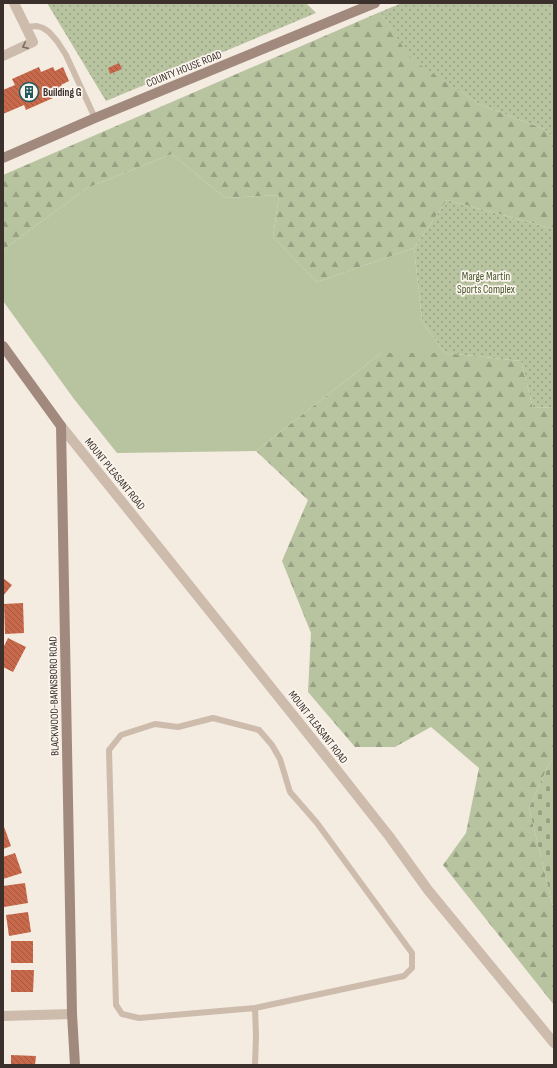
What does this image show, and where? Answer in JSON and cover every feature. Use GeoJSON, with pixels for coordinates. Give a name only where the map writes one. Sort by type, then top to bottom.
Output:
{"type":"FeatureCollection","features":[{"type":"Feature","properties":{"kind":"main road","name":"COUNTY HOUSE ROAD"},"geometry":{"type":"LineString","coordinates":[[3,158],[362,5],[375,3]]}},
{"type":"Feature","properties":{"kind":"main road"},"geometry":{"type":"LineString","coordinates":[[3,346],[61,426]]}},
{"type":"Feature","properties":{"kind":"main road","name":"BLACKWOOD-BARNSBORO ROAD"},"geometry":{"type":"LineString","coordinates":[[61,426],[72,1014],[75,1065]]}},
{"type":"Feature","properties":{"kind":"street"},"geometry":{"type":"LineString","coordinates":[[3,56],[33,42],[14,3]]}},
{"type":"Feature","properties":{"kind":"street","name":"MOUNT PLEASANT ROAD"},"geometry":{"type":"LineString","coordinates":[[61,426],[325,755],[389,836],[428,890],[554,1043]]}},
{"type":"Feature","properties":{"kind":"street"},"geometry":{"type":"LineString","coordinates":[[3,1016],[72,1014]]}},
{"type":"Feature","properties":{"kind":"lane"},"geometry":{"type":"LineString","coordinates":[[26,27],[37,26],[43,28],[58,41],[95,118]]}},
{"type":"Feature","properties":{"kind":"lane"},"geometry":{"type":"LineString","coordinates":[[213,718],[259,730],[272,745],[280,759],[290,792],[317,823],[412,953],[412,968],[404,976],[256,1008],[139,1018],[122,1014],[116,1005],[109,750],[121,735],[155,724],[178,728],[213,718]]}},
{"type":"Feature","properties":{"kind":"lane"},"geometry":{"type":"LineString","coordinates":[[255,1065],[256,1008]]}},
{"type":"Feature","properties":{"kind":"green space"},"geometry":{"type":"Polygon","coordinates":[[[47,3],[306,3],[316,13],[106,101],[47,3]]]}},
{"type":"Feature","properties":{"kind":"green space"},"geometry":{"type":"Polygon","coordinates":[[[402,3],[554,3],[554,138],[544,129],[479,104],[411,59],[380,12],[402,3]]]}},
{"type":"Feature","properties":{"kind":"green space"},"geometry":{"type":"Polygon","coordinates":[[[380,12],[412,59],[479,104],[544,129],[554,138],[554,229],[447,200],[414,248],[317,282],[273,237],[279,195],[225,198],[172,154],[87,188],[3,250],[3,175],[380,12]]]}},
{"type":"Feature","properties":{"kind":"green space"},"geometry":{"type":"Polygon","coordinates":[[[172,154],[225,198],[279,195],[273,237],[317,282],[414,248],[422,321],[445,353],[381,353],[256,451],[117,453],[74,399],[3,301],[3,250],[87,188],[172,154]]]}},
{"type":"Feature","properties":{"kind":"green space","name":"Marge Martin Sports Complex"},"geometry":{"type":"Polygon","coordinates":[[[447,200],[554,229],[554,407],[533,408],[521,361],[445,353],[422,321],[414,248],[447,200]]]}},
{"type":"Feature","properties":{"kind":"green space"},"geometry":{"type":"Polygon","coordinates":[[[381,353],[445,353],[521,361],[533,408],[554,407],[554,761],[550,762],[529,808],[554,911],[554,1005],[443,865],[466,833],[479,768],[431,727],[395,747],[355,747],[308,692],[311,633],[282,561],[308,500],[256,451],[381,353]]]}},
{"type":"Feature","properties":{"kind":"green space"},"geometry":{"type":"Polygon","coordinates":[[[554,761],[554,911],[529,808],[550,762],[554,761]]]}},
{"type":"Feature","properties":{"kind":"building"},"geometry":{"type":"Polygon","coordinates":[[[119,63],[122,69],[110,74],[108,68],[119,63]]]}},
{"type":"Feature","properties":{"kind":"building","name":"Building G"},"geometry":{"type":"Polygon","coordinates":[[[39,67],[41,72],[53,67],[55,71],[63,67],[69,81],[61,85],[63,89],[51,94],[53,98],[26,110],[24,105],[3,114],[3,90],[15,85],[12,79],[39,67]]]}},
{"type":"Feature","properties":{"kind":"building"},"geometry":{"type":"Polygon","coordinates":[[[3,578],[12,585],[3,596],[3,578]]]}},
{"type":"Feature","properties":{"kind":"building"},"geometry":{"type":"Polygon","coordinates":[[[23,603],[24,633],[5,634],[4,604],[23,603]]]}},
{"type":"Feature","properties":{"kind":"building"},"geometry":{"type":"Polygon","coordinates":[[[8,638],[26,647],[13,672],[3,667],[3,648],[8,638]]]}},
{"type":"Feature","properties":{"kind":"building"},"geometry":{"type":"Polygon","coordinates":[[[3,824],[11,846],[3,849],[3,824]]]}},
{"type":"Feature","properties":{"kind":"building"},"geometry":{"type":"Polygon","coordinates":[[[15,853],[22,873],[3,879],[3,857],[15,853]]]}},
{"type":"Feature","properties":{"kind":"building"},"geometry":{"type":"Polygon","coordinates":[[[25,883],[28,903],[4,907],[3,886],[25,883]]]}},
{"type":"Feature","properties":{"kind":"building"},"geometry":{"type":"Polygon","coordinates":[[[28,912],[31,932],[9,936],[6,915],[28,912]]]}},
{"type":"Feature","properties":{"kind":"building"},"geometry":{"type":"Polygon","coordinates":[[[11,941],[33,941],[33,963],[11,963],[11,941]]]}},
{"type":"Feature","properties":{"kind":"building"},"geometry":{"type":"Polygon","coordinates":[[[11,970],[34,970],[33,992],[11,992],[11,970]]]}},
{"type":"Feature","properties":{"kind":"building"},"geometry":{"type":"Polygon","coordinates":[[[11,1055],[36,1056],[35,1065],[11,1065],[11,1055]]]}},
{"type":"Feature","properties":{"kind":"place","name":"Building G"},"geometry":{"type":"Point","coordinates":[29,92]}}]}
